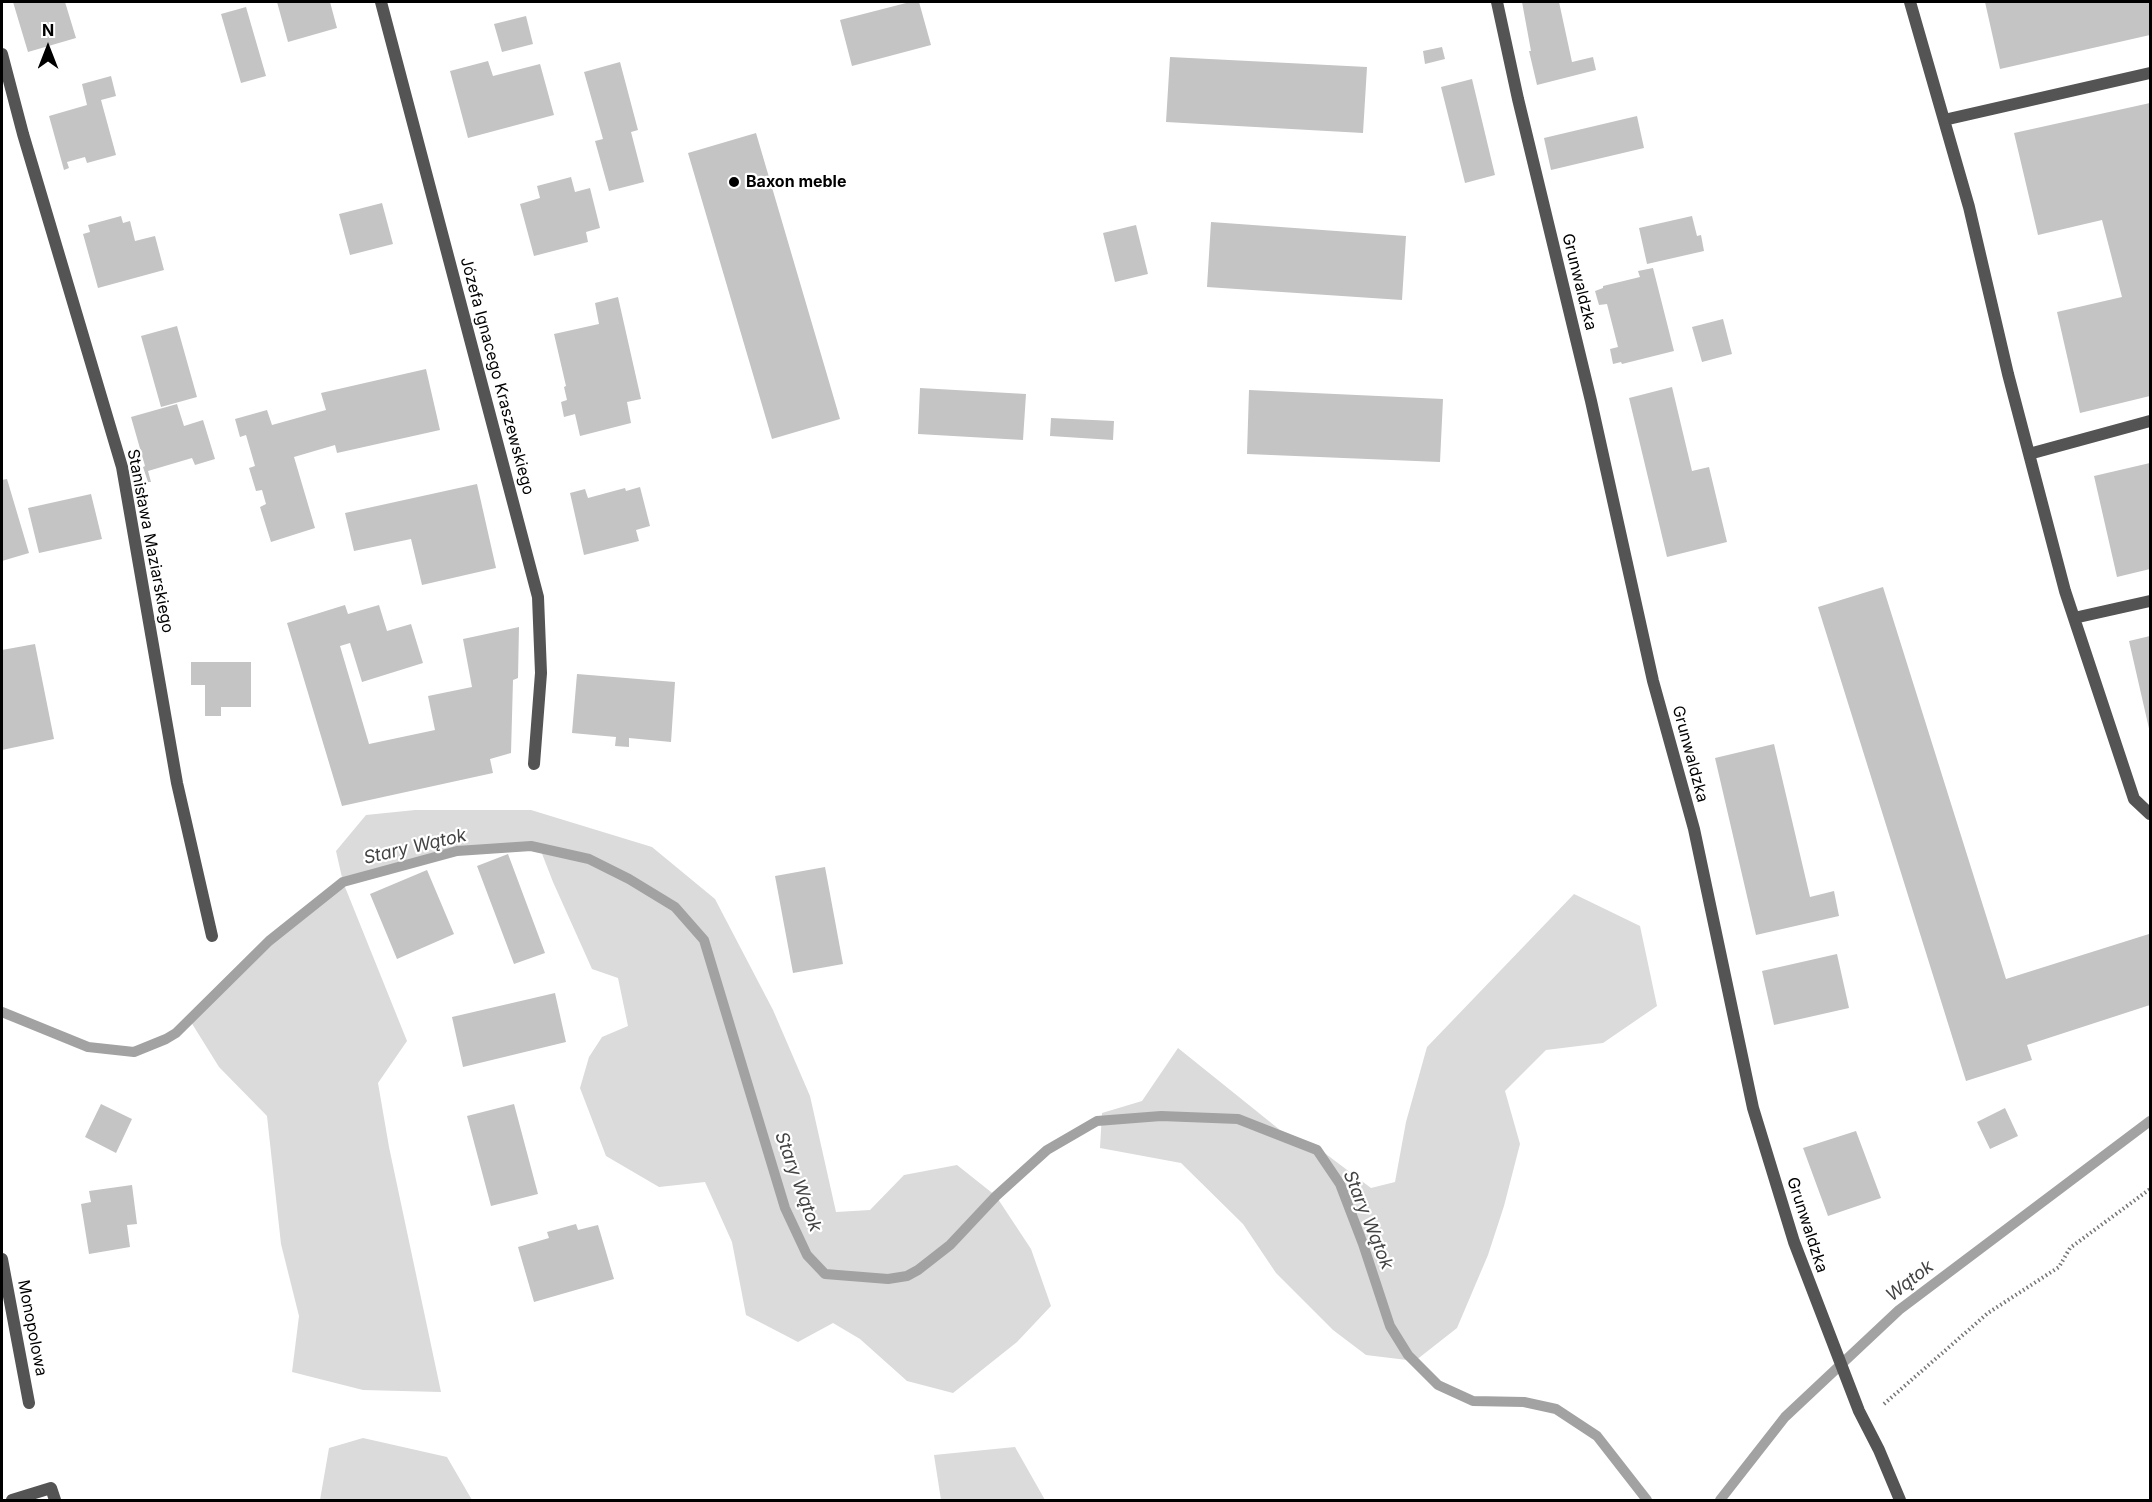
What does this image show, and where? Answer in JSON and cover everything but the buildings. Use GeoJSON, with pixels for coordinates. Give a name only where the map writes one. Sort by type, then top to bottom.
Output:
{"type":"FeatureCollection","features":[{"type":"Feature","properties":{"kind":"street","name":"Józefa Ignacego Kraszewskiego"},"geometry":{"type":"LineString","coordinates":[[381,2],[538,597],[541,673],[534,764]]}},
{"type":"Feature","properties":{"kind":"street","name":"Grunwaldzka"},"geometry":{"type":"LineString","coordinates":[[1497,2],[1518,99],[1591,400],[1653,681],[1694,829],[1753,1108],[1794,1242],[1821,1316],[1900,1500]]}},
{"type":"Feature","properties":{"kind":"street"},"geometry":{"type":"LineString","coordinates":[[1910,2],[1969,207],[2065,591],[2134,799],[2151,814]]}},
{"type":"Feature","properties":{"kind":"street","name":"Stanisława Maziarskiego"},"geometry":{"type":"LineString","coordinates":[[2,54],[23,134],[122,467],[177,783],[212,936]]}},
{"type":"Feature","properties":{"kind":"street"},"geometry":{"type":"LineString","coordinates":[[1944,120],[2151,73]]}},
{"type":"Feature","properties":{"kind":"street"},"geometry":{"type":"LineString","coordinates":[[2029,454],[2151,421]]}},
{"type":"Feature","properties":{"kind":"street"},"geometry":{"type":"LineString","coordinates":[[2074,618],[2151,601]]}},
{"type":"Feature","properties":{"kind":"street","name":"Monopolowa"},"geometry":{"type":"LineString","coordinates":[[2,1259],[29,1403]]}},
{"type":"Feature","properties":{"kind":"street"},"geometry":{"type":"LineString","coordinates":[[12,1500],[51,1488],[55,1500]]}},
{"type":"Feature","properties":{"kind":"path"},"geometry":{"type":"LineString","coordinates":[[1862,1416],[1988,1313],[2059,1267],[2070,1248],[2151,1189]]}},
{"type":"Feature","properties":{"kind":"shaded area"},"geometry":{"type":"Polygon","coordinates":[[[415,810],[531,810],[652,847],[715,899],[773,1010],[810,1096],[836,1212],[870,1210],[904,1175],[957,1165],[996,1196],[1031,1249],[1051,1306],[1017,1342],[953,1393],[907,1381],[860,1339],[833,1323],[798,1342],[746,1315],[732,1242],[705,1182],[659,1187],[606,1156],[580,1088],[589,1057],[602,1037],[628,1026],[618,978],[592,969],[539,846],[486,848],[343,882],[336,851],[366,815],[415,810]]]}},
{"type":"Feature","properties":{"kind":"shaded area"},"geometry":{"type":"Polygon","coordinates":[[[343,882],[407,1041],[378,1083],[389,1147],[441,1392],[363,1390],[292,1372],[299,1316],[281,1244],[267,1116],[219,1067],[191,1022],[228,980],[343,882]]]}},
{"type":"Feature","properties":{"kind":"shaded area"},"geometry":{"type":"Polygon","coordinates":[[[1574,894],[1640,926],[1657,1006],[1603,1043],[1546,1050],[1505,1091],[1520,1144],[1504,1206],[1488,1255],[1457,1328],[1415,1361],[1366,1355],[1333,1330],[1276,1273],[1243,1224],[1181,1163],[1100,1148],[1102,1113],[1142,1101],[1178,1048],[1280,1130],[1314,1145],[1371,1188],[1395,1182],[1406,1122],[1427,1047],[1574,894]]]}},
{"type":"Feature","properties":{"kind":"shaded area"},"geometry":{"type":"Polygon","coordinates":[[[363,1438],[447,1457],[472,1500],[320,1500],[329,1448],[363,1438]]]}},
{"type":"Feature","properties":{"kind":"shaded area"},"geometry":{"type":"Polygon","coordinates":[[[1015,1447],[1045,1500],[941,1500],[934,1455],[1015,1447]]]}},
{"type":"Feature","properties":{"kind":"waterway","name":"Stary Wątok"},"geometry":{"type":"LineString","coordinates":[[2,1012],[88,1047],[134,1052],[176,1033],[269,941],[343,882],[457,851],[531,846],[589,859],[629,879],[675,907],[704,940],[785,1208],[807,1255],[825,1274],[888,1279],[907,1276],[918,1270],[950,1245],[996,1196],[1047,1150],[1097,1121],[1161,1116],[1238,1119],[1317,1150],[1340,1184],[1390,1326],[1408,1355],[1438,1385],[1473,1401],[1524,1402],[1556,1409],[1597,1436],[1647,1500]]}},
{"type":"Feature","properties":{"kind":"waterway","name":"Wątok"},"geometry":{"type":"LineString","coordinates":[[1720,1500],[1785,1417],[1899,1310],[2150,1121]]}},
{"type":"Feature","properties":{"kind":"place","name":"Baxon meble"},"geometry":{"type":"Point","coordinates":[734,182]}}]}
